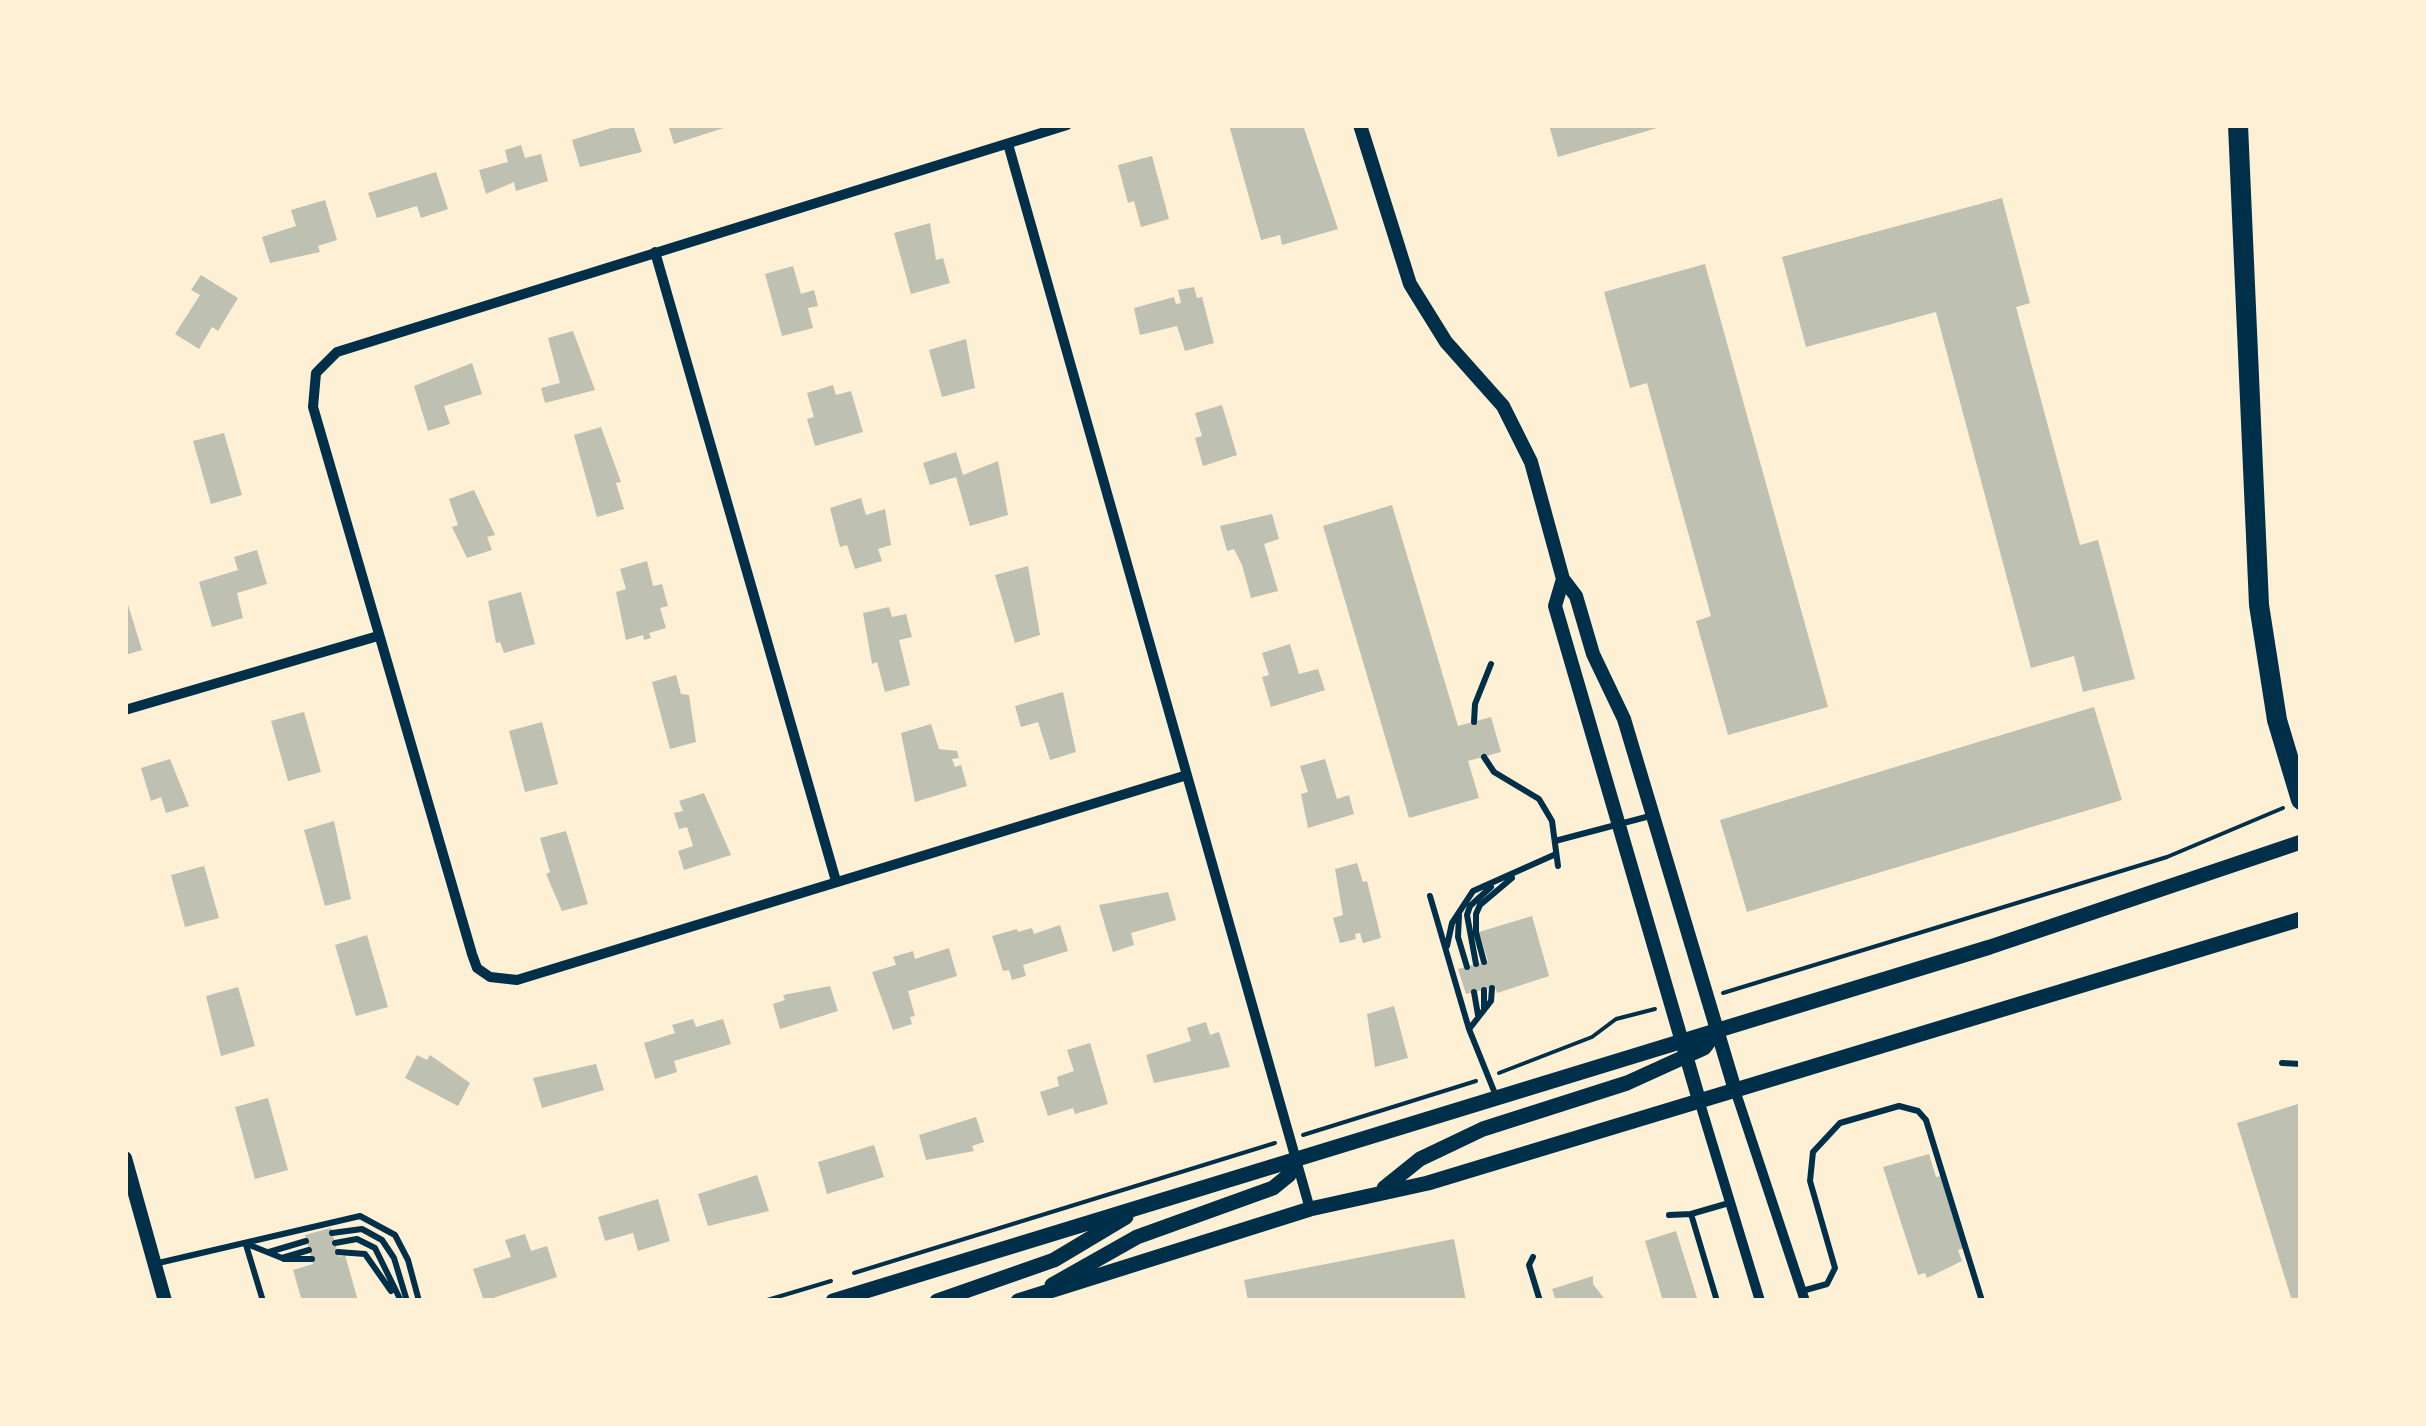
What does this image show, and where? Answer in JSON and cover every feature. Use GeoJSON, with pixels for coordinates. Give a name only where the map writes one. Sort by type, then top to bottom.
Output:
{"type":"FeatureCollection","features":[{"type":"Feature","properties":{"kind":"highway"},"geometry":{"type":"LineString","coordinates":[[2238,125],[2259,605],[2269,682],[2299,794]]}},
{"type":"Feature","properties":{"kind":"main road"},"geometry":{"type":"LineString","coordinates":[[1381,1190],[1420,1159],[1483,1129],[1627,1083],[1717,1030],[1990,947],[2301,842]]}},
{"type":"Feature","properties":{"kind":"main road"},"geometry":{"type":"LineString","coordinates":[[1026,1298],[1310,1209],[1381,1190],[1428,1183],[2301,920]]}},
{"type":"Feature","properties":{"kind":"main road"},"geometry":{"type":"LineString","coordinates":[[833,1301],[1496,1098],[1684,1048]]}},
{"type":"Feature","properties":{"kind":"main road"},"geometry":{"type":"LineString","coordinates":[[1026,1298],[1137,1236],[1272,1188],[1289,1175],[1296,1158]]}},
{"type":"Feature","properties":{"kind":"main road"},"geometry":{"type":"LineString","coordinates":[[937,1301],[1054,1260],[1142,1206]]}},
{"type":"Feature","properties":{"kind":"street"},"geometry":{"type":"LineString","coordinates":[[1067,125],[338,352],[322,364],[311,387],[313,407],[472,954],[478,968],[490,977],[517,980],[1187,775]]}},
{"type":"Feature","properties":{"kind":"street"},"geometry":{"type":"LineString","coordinates":[[1360,125],[1410,284],[1429,318],[1503,406],[1520,436],[1563,580],[1576,596],[1593,654],[1624,719],[1735,1090],[1804,1296]]}},
{"type":"Feature","properties":{"kind":"street"},"geometry":{"type":"LineString","coordinates":[[1008,144],[1310,1209]]}},
{"type":"Feature","properties":{"kind":"street"},"geometry":{"type":"LineString","coordinates":[[655,252],[836,881]]}},
{"type":"Feature","properties":{"kind":"street"},"geometry":{"type":"LineString","coordinates":[[1563,580],[1556,606],[1760,1301]]}},
{"type":"Feature","properties":{"kind":"street"},"geometry":{"type":"LineString","coordinates":[[125,710],[378,636]]}},
{"type":"Feature","properties":{"kind":"street"},"geometry":{"type":"LineString","coordinates":[[125,1158],[165,1301]]}},
{"type":"Feature","properties":{"kind":"lane"},"geometry":{"type":"LineString","coordinates":[[1474,722],[1475,704],[1491,664]]}},
{"type":"Feature","properties":{"kind":"lane"},"geometry":{"type":"LineString","coordinates":[[1484,757],[1494,772],[1539,799],[1552,821],[1558,866]]}},
{"type":"Feature","properties":{"kind":"lane"},"geometry":{"type":"LineString","coordinates":[[1554,842],[1652,816]]}},
{"type":"Feature","properties":{"kind":"lane"},"geometry":{"type":"LineString","coordinates":[[1446,952],[1452,923],[1473,892],[1556,854]]}},
{"type":"Feature","properties":{"kind":"lane"},"geometry":{"type":"LineString","coordinates":[[1500,880],[1478,897],[1467,916],[1480,963],[1476,914],[1480,905],[1521,872]]}},
{"type":"Feature","properties":{"kind":"lane"},"geometry":{"type":"LineString","coordinates":[[1430,896],[1469,1029],[1496,1098]]}},
{"type":"Feature","properties":{"kind":"lane"},"geometry":{"type":"LineString","coordinates":[[1460,909],[1458,937],[1467,966]]}},
{"type":"Feature","properties":{"kind":"lane"},"geometry":{"type":"LineString","coordinates":[[1469,1029],[1492,1002],[1488,988]]}},
{"type":"Feature","properties":{"kind":"lane"},"geometry":{"type":"LineString","coordinates":[[1474,992],[1477,1019]]}},
{"type":"Feature","properties":{"kind":"lane"},"geometry":{"type":"LineString","coordinates":[[2282,1063],[2301,1064]]}},
{"type":"Feature","properties":{"kind":"lane"},"geometry":{"type":"LineString","coordinates":[[1804,1296],[1827,1284],[1834,1268],[1810,1181],[1813,1152],[1840,1123],[1899,1106],[1918,1111],[1926,1120],[1977,1284],[1978,1301]]}},
{"type":"Feature","properties":{"kind":"lane"},"geometry":{"type":"LineString","coordinates":[[1669,1215],[1691,1214],[1729,1202]]}},
{"type":"Feature","properties":{"kind":"lane"},"geometry":{"type":"LineString","coordinates":[[1691,1214],[1717,1301]]}},
{"type":"Feature","properties":{"kind":"lane"},"geometry":{"type":"LineString","coordinates":[[154,1264],[246,1244],[344,1216],[373,1220],[403,1246],[420,1301]]}},
{"type":"Feature","properties":{"kind":"lane"},"geometry":{"type":"LineString","coordinates":[[332,1234],[362,1229],[382,1240],[394,1258],[401,1299]]}},
{"type":"Feature","properties":{"kind":"lane"},"geometry":{"type":"LineString","coordinates":[[335,1243],[357,1239],[375,1248],[401,1299]]}},
{"type":"Feature","properties":{"kind":"lane"},"geometry":{"type":"LineString","coordinates":[[269,1252],[306,1241]]}},
{"type":"Feature","properties":{"kind":"lane"},"geometry":{"type":"LineString","coordinates":[[246,1244],[292,1262],[310,1255]]}},
{"type":"Feature","properties":{"kind":"lane"},"geometry":{"type":"LineString","coordinates":[[246,1244],[263,1301]]}},
{"type":"Feature","properties":{"kind":"lane"},"geometry":{"type":"LineString","coordinates":[[338,1252],[365,1254],[401,1299]]}},
{"type":"Feature","properties":{"kind":"lane"},"geometry":{"type":"LineString","coordinates":[[1533,1258],[1529,1265],[1540,1301]]}},
{"type":"Feature","properties":{"kind":"path"},"geometry":{"type":"LineString","coordinates":[[1740,988],[2167,857],[2299,794]]}},
{"type":"Feature","properties":{"kind":"path"},"geometry":{"type":"LineString","coordinates":[[1500,1072],[1572,1046],[1616,1019],[1636,1014]]}},
{"type":"Feature","properties":{"kind":"path"},"geometry":{"type":"LineString","coordinates":[[1319,1130],[1475,1082]]}},
{"type":"Feature","properties":{"kind":"path"},"geometry":{"type":"LineString","coordinates":[[893,1261],[1268,1146]]}},
{"type":"Feature","properties":{"kind":"path"},"geometry":{"type":"LineString","coordinates":[[764,1301],[792,1292]]}},
{"type":"Feature","properties":{"kind":"building"},"geometry":{"type":"Polygon","coordinates":[[[633,125],[642,152],[580,167],[572,140],[633,125]]]}},
{"type":"Feature","properties":{"kind":"building"},"geometry":{"type":"Polygon","coordinates":[[[668,125],[730,125],[730,126],[674,144],[668,125]]]}},
{"type":"Feature","properties":{"kind":"building"},"geometry":{"type":"Polygon","coordinates":[[[1229,125],[1304,128],[1338,229],[1282,245],[1280,235],[1261,240],[1229,125]]]}},
{"type":"Feature","properties":{"kind":"building"},"geometry":{"type":"Polygon","coordinates":[[[1549,125],[1664,125],[1664,126],[1558,157],[1549,125]]]}},
{"type":"Feature","properties":{"kind":"building"},"geometry":{"type":"Polygon","coordinates":[[[521,145],[525,158],[541,154],[548,181],[516,191],[514,182],[486,194],[479,170],[508,162],[505,150],[521,145]]]}},
{"type":"Feature","properties":{"kind":"building"},"geometry":{"type":"Polygon","coordinates":[[[1152,156],[1169,219],[1141,227],[1134,201],[1128,203],[1118,165],[1152,156]]]}},
{"type":"Feature","properties":{"kind":"building"},"geometry":{"type":"Polygon","coordinates":[[[436,172],[448,209],[421,218],[417,206],[377,218],[368,193],[436,172]]]}},
{"type":"Feature","properties":{"kind":"building"},"geometry":{"type":"Polygon","coordinates":[[[2002,198],[2030,303],[2016,307],[2080,545],[2098,540],[2135,679],[2083,692],[2074,656],[2031,668],[1936,312],[1806,347],[1782,257],[2002,198]]]}},
{"type":"Feature","properties":{"kind":"building"},"geometry":{"type":"Polygon","coordinates":[[[325,200],[337,240],[318,246],[320,252],[270,263],[262,237],[296,226],[291,210],[325,200]]]}},
{"type":"Feature","properties":{"kind":"building"},"geometry":{"type":"Polygon","coordinates":[[[930,223],[936,260],[943,258],[950,283],[911,294],[894,233],[930,223]]]}},
{"type":"Feature","properties":{"kind":"building"},"geometry":{"type":"Polygon","coordinates":[[[1705,264],[1828,707],[1728,735],[1696,621],[1711,616],[1647,383],[1630,388],[1604,292],[1705,264]]]}},
{"type":"Feature","properties":{"kind":"building"},"geometry":{"type":"Polygon","coordinates":[[[793,266],[801,294],[814,290],[818,306],[808,308],[813,328],[782,336],[765,274],[793,266]]]}},
{"type":"Feature","properties":{"kind":"building"},"geometry":{"type":"Polygon","coordinates":[[[201,275],[238,298],[218,331],[212,327],[199,349],[175,334],[200,295],[191,290],[201,275]]]}},
{"type":"Feature","properties":{"kind":"building"},"geometry":{"type":"Polygon","coordinates":[[[1194,287],[1197,298],[1202,297],[1214,343],[1185,351],[1177,326],[1140,335],[1134,308],[1174,297],[1176,304],[1181,303],[1178,290],[1194,287]]]}},
{"type":"Feature","properties":{"kind":"building"},"geometry":{"type":"Polygon","coordinates":[[[573,331],[595,390],[545,403],[541,388],[560,383],[548,338],[573,331]]]}},
{"type":"Feature","properties":{"kind":"building"},"geometry":{"type":"Polygon","coordinates":[[[966,339],[975,388],[942,397],[929,350],[966,339]]]}},
{"type":"Feature","properties":{"kind":"building"},"geometry":{"type":"Polygon","coordinates":[[[472,363],[482,394],[444,406],[450,424],[428,431],[414,386],[472,363]]]}},
{"type":"Feature","properties":{"kind":"building"},"geometry":{"type":"Polygon","coordinates":[[[833,385],[836,395],[851,391],[863,432],[815,446],[807,419],[814,417],[807,393],[833,385]]]}},
{"type":"Feature","properties":{"kind":"building"},"geometry":{"type":"Polygon","coordinates":[[[1222,405],[1237,455],[1203,466],[1195,438],[1202,436],[1195,413],[1222,405]]]}},
{"type":"Feature","properties":{"kind":"building"},"geometry":{"type":"Polygon","coordinates":[[[601,427],[621,482],[616,483],[624,509],[597,517],[574,435],[601,427]]]}},
{"type":"Feature","properties":{"kind":"building"},"geometry":{"type":"Polygon","coordinates":[[[224,433],[242,495],[211,504],[193,441],[224,433]]]}},
{"type":"Feature","properties":{"kind":"building"},"geometry":{"type":"Polygon","coordinates":[[[956,452],[963,475],[998,461],[1008,515],[970,526],[956,477],[930,485],[923,463],[956,452]]]}},
{"type":"Feature","properties":{"kind":"building"},"geometry":{"type":"Polygon","coordinates":[[[474,490],[495,535],[487,537],[492,550],[467,558],[452,527],[458,525],[449,499],[474,490]]]}},
{"type":"Feature","properties":{"kind":"building"},"geometry":{"type":"Polygon","coordinates":[[[861,498],[866,515],[885,509],[891,545],[878,549],[882,561],[855,569],[847,545],[840,547],[830,508],[861,498]]]}},
{"type":"Feature","properties":{"kind":"building"},"geometry":{"type":"Polygon","coordinates":[[[1392,505],[1458,726],[1491,717],[1501,752],[1468,761],[1479,798],[1409,818],[1323,526],[1392,505]]]}},
{"type":"Feature","properties":{"kind":"building"},"geometry":{"type":"Polygon","coordinates":[[[1272,514],[1279,539],[1264,544],[1278,591],[1251,598],[1242,565],[1234,549],[1227,551],[1220,526],[1272,514]]]}},
{"type":"Feature","properties":{"kind":"building"},"geometry":{"type":"Polygon","coordinates":[[[257,550],[267,584],[237,593],[243,618],[212,627],[199,582],[238,570],[234,557],[257,550]]]}},
{"type":"Feature","properties":{"kind":"building"},"geometry":{"type":"Polygon","coordinates":[[[647,561],[653,586],[662,584],[668,606],[660,608],[666,628],[649,633],[651,638],[644,640],[643,635],[626,640],[616,592],[626,589],[620,569],[647,561]]]}},
{"type":"Feature","properties":{"kind":"building"},"geometry":{"type":"Polygon","coordinates":[[[1028,566],[1040,635],[1015,643],[995,575],[1028,566]]]}},
{"type":"Feature","properties":{"kind":"building"},"geometry":{"type":"Polygon","coordinates":[[[521,592],[535,644],[504,653],[500,642],[496,643],[488,601],[521,592]]]}},
{"type":"Feature","properties":{"kind":"building"},"geometry":{"type":"Polygon","coordinates":[[[125,595],[142,650],[125,655],[125,595]]]}},
{"type":"Feature","properties":{"kind":"building"},"geometry":{"type":"Polygon","coordinates":[[[889,607],[892,617],[906,614],[912,637],[899,640],[910,685],[885,692],[877,662],[872,664],[863,613],[889,607]]]}},
{"type":"Feature","properties":{"kind":"building"},"geometry":{"type":"Polygon","coordinates":[[[1290,644],[1299,674],[1318,669],[1325,690],[1271,707],[1262,677],[1269,675],[1262,653],[1290,644]]]}},
{"type":"Feature","properties":{"kind":"building"},"geometry":{"type":"Polygon","coordinates":[[[676,675],[681,694],[689,695],[696,742],[670,749],[652,682],[676,675]]]}},
{"type":"Feature","properties":{"kind":"building"},"geometry":{"type":"Polygon","coordinates":[[[1063,692],[1076,752],[1050,760],[1038,722],[1021,727],[1015,706],[1063,692]]]}},
{"type":"Feature","properties":{"kind":"building"},"geometry":{"type":"Polygon","coordinates":[[[2094,707],[2122,800],[1747,912],[1720,820],[2094,707]]]}},
{"type":"Feature","properties":{"kind":"building"},"geometry":{"type":"Polygon","coordinates":[[[304,712],[321,772],[288,781],[271,721],[304,712]]]}},
{"type":"Feature","properties":{"kind":"building"},"geometry":{"type":"Polygon","coordinates":[[[542,722],[558,784],[525,792],[509,731],[542,722]]]}},
{"type":"Feature","properties":{"kind":"building"},"geometry":{"type":"Polygon","coordinates":[[[931,724],[939,749],[957,751],[959,758],[952,759],[955,767],[961,765],[967,786],[915,802],[901,733],[931,724]]]}},
{"type":"Feature","properties":{"kind":"building"},"geometry":{"type":"Polygon","coordinates":[[[170,759],[189,806],[166,813],[161,797],[151,801],[141,768],[170,759]]]}},
{"type":"Feature","properties":{"kind":"building"},"geometry":{"type":"Polygon","coordinates":[[[1325,759],[1337,799],[1349,795],[1354,814],[1308,828],[1301,794],[1308,792],[1300,766],[1325,759]]]}},
{"type":"Feature","properties":{"kind":"building"},"geometry":{"type":"Polygon","coordinates":[[[704,793],[731,855],[684,870],[678,851],[693,846],[687,827],[679,829],[674,813],[683,811],[679,801],[704,793]]]}},
{"type":"Feature","properties":{"kind":"building"},"geometry":{"type":"Polygon","coordinates":[[[334,821],[351,899],[325,906],[304,830],[334,821]]]}},
{"type":"Feature","properties":{"kind":"building"},"geometry":{"type":"Polygon","coordinates":[[[566,831],[588,904],[562,911],[546,874],[550,872],[540,838],[566,831]]]}},
{"type":"Feature","properties":{"kind":"building"},"geometry":{"type":"Polygon","coordinates":[[[1357,863],[1363,882],[1367,881],[1381,938],[1363,943],[1360,933],[1355,934],[1356,939],[1340,943],[1333,918],[1343,915],[1335,869],[1357,863]]]}},
{"type":"Feature","properties":{"kind":"building"},"geometry":{"type":"Polygon","coordinates":[[[204,866],[219,918],[185,927],[171,875],[204,866]]]}},
{"type":"Feature","properties":{"kind":"building"},"geometry":{"type":"Polygon","coordinates":[[[1168,892],[1176,920],[1131,933],[1134,945],[1113,952],[1099,905],[1168,892]]]}},
{"type":"Feature","properties":{"kind":"building"},"geometry":{"type":"Polygon","coordinates":[[[1532,916],[1549,976],[1497,993],[1495,987],[1466,994],[1458,969],[1488,961],[1479,932],[1532,916]]]}},
{"type":"Feature","properties":{"kind":"building"},"geometry":{"type":"Polygon","coordinates":[[[1060,925],[1068,951],[1023,965],[1026,976],[1012,980],[1009,970],[1003,971],[992,936],[1032,928],[1034,934],[1060,925]]]}},
{"type":"Feature","properties":{"kind":"building"},"geometry":{"type":"Polygon","coordinates":[[[367,935],[388,1007],[356,1016],[335,945],[367,935]]]}},
{"type":"Feature","properties":{"kind":"building"},"geometry":{"type":"Polygon","coordinates":[[[949,948],[957,976],[908,991],[915,1016],[910,1017],[912,1024],[893,1030],[872,972],[896,965],[893,957],[913,951],[915,959],[949,948]]]}},
{"type":"Feature","properties":{"kind":"building"},"geometry":{"type":"Polygon","coordinates":[[[830,986],[838,1011],[780,1029],[773,1004],[785,1000],[783,995],[830,986]]]}},
{"type":"Feature","properties":{"kind":"building"},"geometry":{"type":"Polygon","coordinates":[[[238,987],[255,1046],[221,1056],[206,996],[238,987]]]}},
{"type":"Feature","properties":{"kind":"building"},"geometry":{"type":"Polygon","coordinates":[[[1394,1006],[1408,1058],[1375,1067],[1367,1014],[1394,1006]]]}},
{"type":"Feature","properties":{"kind":"building"},"geometry":{"type":"Polygon","coordinates":[[[693,1019],[696,1027],[723,1019],[731,1044],[674,1061],[677,1072],[655,1079],[644,1043],[675,1033],[672,1025],[693,1019]]]}},
{"type":"Feature","properties":{"kind":"building"},"geometry":{"type":"Polygon","coordinates":[[[1206,1022],[1210,1035],[1219,1032],[1230,1067],[1154,1083],[1146,1055],[1191,1041],[1187,1028],[1206,1022]]]}},
{"type":"Feature","properties":{"kind":"building"},"geometry":{"type":"Polygon","coordinates":[[[1090,1043],[1108,1104],[1075,1114],[1073,1108],[1048,1116],[1040,1092],[1059,1086],[1057,1077],[1074,1071],[1067,1050],[1090,1043]]]}},
{"type":"Feature","properties":{"kind":"building"},"geometry":{"type":"Polygon","coordinates":[[[417,1055],[427,1060],[430,1055],[470,1083],[458,1106],[405,1078],[417,1055]]]}},
{"type":"Feature","properties":{"kind":"building"},"geometry":{"type":"Polygon","coordinates":[[[596,1064],[604,1090],[542,1108],[533,1078],[596,1064]]]}},
{"type":"Feature","properties":{"kind":"building"},"geometry":{"type":"Polygon","coordinates":[[[268,1098],[288,1170],[255,1179],[235,1107],[268,1098]]]}},
{"type":"Feature","properties":{"kind":"building"},"geometry":{"type":"Polygon","coordinates":[[[2301,1103],[2301,1301],[2292,1301],[2237,1123],[2301,1103]]]}},
{"type":"Feature","properties":{"kind":"building"},"geometry":{"type":"Polygon","coordinates":[[[976,1117],[984,1142],[972,1146],[974,1151],[926,1160],[919,1135],[976,1117]]]}},
{"type":"Feature","properties":{"kind":"building"},"geometry":{"type":"Polygon","coordinates":[[[874,1145],[884,1177],[827,1194],[818,1162],[874,1145]]]}},
{"type":"Feature","properties":{"kind":"building"},"geometry":{"type":"Polygon","coordinates":[[[1929,1154],[1936,1177],[1942,1176],[1964,1248],[1958,1250],[1962,1261],[1927,1278],[1925,1273],[1918,1275],[1883,1167],[1929,1154]]]}},
{"type":"Feature","properties":{"kind":"building"},"geometry":{"type":"Polygon","coordinates":[[[757,1175],[769,1211],[708,1226],[698,1194],[757,1175]]]}},
{"type":"Feature","properties":{"kind":"building"},"geometry":{"type":"Polygon","coordinates":[[[658,1199],[670,1241],[638,1251],[633,1233],[605,1241],[598,1217],[658,1199]]]}},
{"type":"Feature","properties":{"kind":"building"},"geometry":{"type":"Polygon","coordinates":[[[331,1228],[339,1257],[345,1255],[358,1301],[302,1301],[293,1270],[313,1264],[305,1235],[331,1228]]]}},
{"type":"Feature","properties":{"kind":"building"},"geometry":{"type":"Polygon","coordinates":[[[1676,1231],[1698,1301],[1663,1301],[1645,1241],[1676,1231]]]}},
{"type":"Feature","properties":{"kind":"building"},"geometry":{"type":"Polygon","coordinates":[[[525,1234],[531,1251],[547,1246],[557,1277],[484,1301],[473,1269],[511,1257],[505,1240],[525,1234]]]}},
{"type":"Feature","properties":{"kind":"building"},"geometry":{"type":"Polygon","coordinates":[[[1454,1239],[1466,1301],[1248,1301],[1244,1280],[1454,1239]]]}},
{"type":"Feature","properties":{"kind":"building"},"geometry":{"type":"Polygon","coordinates":[[[1593,1276],[1593,1284],[1606,1301],[1556,1301],[1552,1289],[1593,1276]]]}}]}
